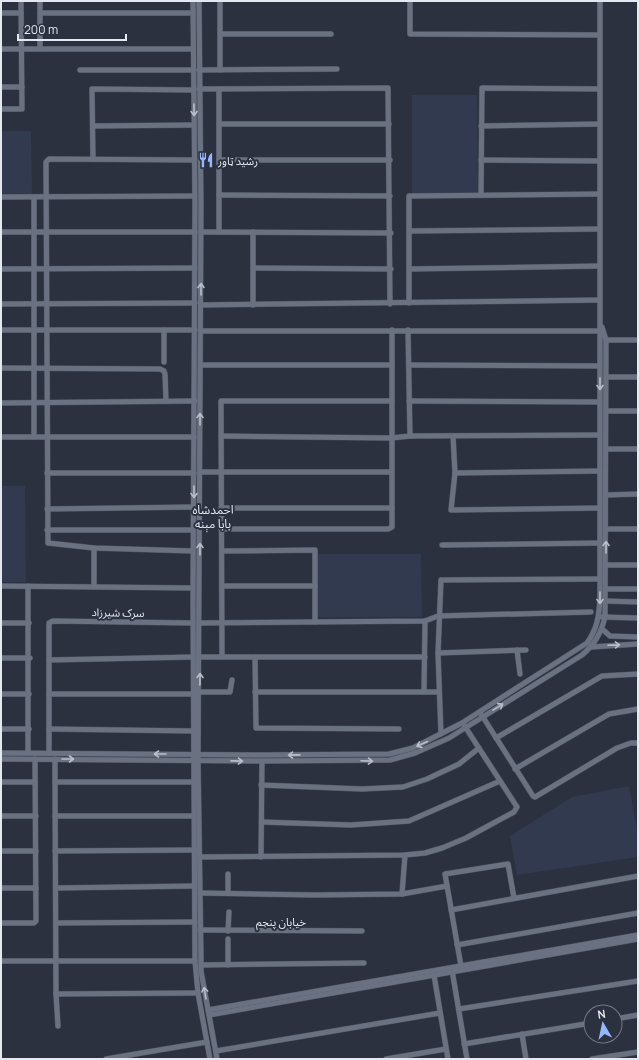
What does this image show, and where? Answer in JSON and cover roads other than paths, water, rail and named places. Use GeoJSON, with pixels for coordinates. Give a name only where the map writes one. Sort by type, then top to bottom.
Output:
{"type":"FeatureCollection","features":[{"type":"Feature","properties":{"kind":"street"},"geometry":{"type":"LineString","coordinates":[[1,109],[22,110],[21,1]]}},
{"type":"Feature","properties":{"kind":"street"},"geometry":{"type":"LineString","coordinates":[[40,1],[40,49]]}},
{"type":"Feature","properties":{"kind":"street"},"geometry":{"type":"LineString","coordinates":[[193,1],[193,49],[197,89],[201,232],[201,305],[198,331],[194,437],[193,694],[196,754]]}},
{"type":"Feature","properties":{"kind":"street"},"geometry":{"type":"LineString","coordinates":[[196,70],[199,1]]}},
{"type":"Feature","properties":{"kind":"street"},"geometry":{"type":"LineString","coordinates":[[220,1],[220,70]]}},
{"type":"Feature","properties":{"kind":"street"},"geometry":{"type":"LineString","coordinates":[[410,1],[410,34],[600,35]]}},
{"type":"Feature","properties":{"kind":"street"},"geometry":{"type":"LineString","coordinates":[[1,760],[390,760],[415,753],[449,738],[464,725],[586,643],[595,631],[599,616],[600,579],[600,1]]}},
{"type":"Feature","properties":{"kind":"street"},"geometry":{"type":"LineString","coordinates":[[1,13],[22,13]]}},
{"type":"Feature","properties":{"kind":"street"},"geometry":{"type":"LineString","coordinates":[[40,13],[193,13]]}},
{"type":"Feature","properties":{"kind":"street"},"geometry":{"type":"LineString","coordinates":[[220,34],[331,34]]}},
{"type":"Feature","properties":{"kind":"street"},"geometry":{"type":"LineString","coordinates":[[1,49],[193,49]]}},
{"type":"Feature","properties":{"kind":"street"},"geometry":{"type":"LineString","coordinates":[[80,70],[337,69]]}},
{"type":"Feature","properties":{"kind":"street"},"geometry":{"type":"LineString","coordinates":[[1,87],[22,87]]}},
{"type":"Feature","properties":{"kind":"street"},"geometry":{"type":"LineString","coordinates":[[93,159],[92,88],[388,88],[391,233],[390,304]]}},
{"type":"Feature","properties":{"kind":"street"},"geometry":{"type":"LineString","coordinates":[[481,195],[482,88],[600,88]]}},
{"type":"Feature","properties":{"kind":"street"},"geometry":{"type":"LineString","coordinates":[[197,89],[194,125],[195,304],[201,365],[200,692],[196,754],[200,857],[198,993],[210,1059]]}},
{"type":"Feature","properties":{"kind":"street"},"geometry":{"type":"LineString","coordinates":[[219,89],[219,232]]}},
{"type":"Feature","properties":{"kind":"street"},"geometry":{"type":"LineString","coordinates":[[219,124],[389,124]]}},
{"type":"Feature","properties":{"kind":"street"},"geometry":{"type":"LineString","coordinates":[[481,126],[600,124]]}},
{"type":"Feature","properties":{"kind":"street"},"geometry":{"type":"LineString","coordinates":[[93,126],[194,125]]}},
{"type":"Feature","properties":{"kind":"street"},"geometry":{"type":"LineString","coordinates":[[193,551],[94,548],[50,545],[48,543],[47,160],[195,160]]}},
{"type":"Feature","properties":{"kind":"street"},"geometry":{"type":"LineString","coordinates":[[219,160],[390,160]]}},
{"type":"Feature","properties":{"kind":"street"},"geometry":{"type":"LineString","coordinates":[[481,160],[600,161]]}},
{"type":"Feature","properties":{"kind":"street"},"geometry":{"type":"LineString","coordinates":[[409,304],[409,196],[600,194]]}},
{"type":"Feature","properties":{"kind":"street"},"geometry":{"type":"LineString","coordinates":[[219,195],[390,196]]}},
{"type":"Feature","properties":{"kind":"street"},"geometry":{"type":"LineString","coordinates":[[34,196],[34,437]]}},
{"type":"Feature","properties":{"kind":"street"},"geometry":{"type":"LineString","coordinates":[[1,197],[195,196]]}},
{"type":"Feature","properties":{"kind":"street"},"geometry":{"type":"LineString","coordinates":[[409,231],[600,229]]}},
{"type":"Feature","properties":{"kind":"street"},"geometry":{"type":"LineString","coordinates":[[1,232],[195,232]]}},
{"type":"Feature","properties":{"kind":"street"},"geometry":{"type":"LineString","coordinates":[[201,232],[391,233]]}},
{"type":"Feature","properties":{"kind":"street"},"geometry":{"type":"LineString","coordinates":[[253,232],[253,304]]}},
{"type":"Feature","properties":{"kind":"street"},"geometry":{"type":"LineString","coordinates":[[409,269],[600,266]]}},
{"type":"Feature","properties":{"kind":"street"},"geometry":{"type":"LineString","coordinates":[[1,268],[195,268]]}},
{"type":"Feature","properties":{"kind":"street"},"geometry":{"type":"LineString","coordinates":[[253,268],[391,269]]}},
{"type":"Feature","properties":{"kind":"street"},"geometry":{"type":"LineString","coordinates":[[201,305],[409,304],[600,300]]}},
{"type":"Feature","properties":{"kind":"street"},"geometry":{"type":"LineString","coordinates":[[1,304],[195,304]]}},
{"type":"Feature","properties":{"kind":"street"},"geometry":{"type":"LineString","coordinates":[[1,330],[601,331]]}},
{"type":"Feature","properties":{"kind":"street"},"geometry":{"type":"LineString","coordinates":[[164,330],[164,362]]}},
{"type":"Feature","properties":{"kind":"street"},"geometry":{"type":"LineString","coordinates":[[222,529],[388,529],[392,527],[392,330]]}},
{"type":"Feature","properties":{"kind":"street"},"geometry":{"type":"LineString","coordinates":[[408,330],[410,436]]}},
{"type":"Feature","properties":{"kind":"street"},"geometry":{"type":"LineString","coordinates":[[481,714],[582,655],[591,647],[602,629],[605,617],[606,601],[606,340],[601,331]]}},
{"type":"Feature","properties":{"kind":"street"},"geometry":{"type":"LineString","coordinates":[[606,340],[638,340]]}},
{"type":"Feature","properties":{"kind":"street"},"geometry":{"type":"LineString","coordinates":[[201,365],[392,366]]}},
{"type":"Feature","properties":{"kind":"street"},"geometry":{"type":"LineString","coordinates":[[409,365],[600,366]]}},
{"type":"Feature","properties":{"kind":"street"},"geometry":{"type":"LineString","coordinates":[[1,368],[160,369],[165,374],[166,401]]}},
{"type":"Feature","properties":{"kind":"street"},"geometry":{"type":"LineString","coordinates":[[606,377],[638,377]]}},
{"type":"Feature","properties":{"kind":"street"},"geometry":{"type":"LineString","coordinates":[[1,403],[47,404],[195,401]]}},
{"type":"Feature","properties":{"kind":"street"},"geometry":{"type":"LineString","coordinates":[[222,657],[221,401],[392,401]]}},
{"type":"Feature","properties":{"kind":"street"},"geometry":{"type":"LineString","coordinates":[[409,401],[600,402]]}},
{"type":"Feature","properties":{"kind":"street"},"geometry":{"type":"LineString","coordinates":[[606,411],[638,411]]}},
{"type":"Feature","properties":{"kind":"street"},"geometry":{"type":"LineString","coordinates":[[221,436],[391,438],[410,436],[600,435]]}},
{"type":"Feature","properties":{"kind":"street"},"geometry":{"type":"LineString","coordinates":[[453,436],[454,473],[451,510],[600,508]]}},
{"type":"Feature","properties":{"kind":"street"},"geometry":{"type":"LineString","coordinates":[[1,437],[194,437]]}},
{"type":"Feature","properties":{"kind":"street"},"geometry":{"type":"LineString","coordinates":[[194,444],[200,445]]}},
{"type":"Feature","properties":{"kind":"street"},"geometry":{"type":"LineString","coordinates":[[606,449],[638,449]]}},
{"type":"Feature","properties":{"kind":"street"},"geometry":{"type":"LineString","coordinates":[[454,473],[600,471]]}},
{"type":"Feature","properties":{"kind":"street"},"geometry":{"type":"LineString","coordinates":[[200,472],[392,472]]}},
{"type":"Feature","properties":{"kind":"street"},"geometry":{"type":"LineString","coordinates":[[47,473],[194,473]]}},
{"type":"Feature","properties":{"kind":"street"},"geometry":{"type":"LineString","coordinates":[[606,495],[638,494]]}},
{"type":"Feature","properties":{"kind":"street"},"geometry":{"type":"LineString","coordinates":[[47,509],[194,507]]}},
{"type":"Feature","properties":{"kind":"street"},"geometry":{"type":"LineString","coordinates":[[221,508],[392,508]]}},
{"type":"Feature","properties":{"kind":"street"},"geometry":{"type":"LineString","coordinates":[[606,529],[638,529]]}},
{"type":"Feature","properties":{"kind":"street"},"geometry":{"type":"LineString","coordinates":[[47,530],[194,530]]}},
{"type":"Feature","properties":{"kind":"street"},"geometry":{"type":"LineString","coordinates":[[442,545],[600,542]]}},
{"type":"Feature","properties":{"kind":"street"},"geometry":{"type":"LineString","coordinates":[[94,548],[94,587]]}},
{"type":"Feature","properties":{"kind":"street"},"geometry":{"type":"LineString","coordinates":[[222,551],[314,550],[315,622]]}},
{"type":"Feature","properties":{"kind":"street"},"geometry":{"type":"LineString","coordinates":[[606,565],[638,565]]}},
{"type":"Feature","properties":{"kind":"street"},"geometry":{"type":"LineString","coordinates":[[441,734],[438,692],[438,616],[440,582],[443,579],[600,579]]}},
{"type":"Feature","properties":{"kind":"street"},"geometry":{"type":"LineString","coordinates":[[1,586],[193,588]]}},
{"type":"Feature","properties":{"kind":"street"},"geometry":{"type":"LineString","coordinates":[[28,586],[30,658],[28,753]]}},
{"type":"Feature","properties":{"kind":"street"},"geometry":{"type":"LineString","coordinates":[[222,586],[315,586]]}},
{"type":"Feature","properties":{"kind":"street"},"geometry":{"type":"LineString","coordinates":[[606,589],[638,589]]}},
{"type":"Feature","properties":{"kind":"street"},"geometry":{"type":"LineString","coordinates":[[606,601],[638,602]]}},
{"type":"Feature","properties":{"kind":"street"},"geometry":{"type":"LineString","coordinates":[[200,623],[425,621],[438,616],[591,612]]}},
{"type":"Feature","properties":{"kind":"street"},"geometry":{"type":"LineString","coordinates":[[599,616],[638,618]]}},
{"type":"Feature","properties":{"kind":"street","name":"سرک شیرزاد"},"geometry":{"type":"LineString","coordinates":[[49,660],[48,628],[49,623],[53,621],[193,623]]}},
{"type":"Feature","properties":{"kind":"street"},"geometry":{"type":"LineString","coordinates":[[424,692],[425,621]]}},
{"type":"Feature","properties":{"kind":"street"},"geometry":{"type":"LineString","coordinates":[[1,623],[29,622]]}},
{"type":"Feature","properties":{"kind":"street"},"geometry":{"type":"LineString","coordinates":[[602,629],[610,636],[638,637]]}},
{"type":"Feature","properties":{"kind":"street"},"geometry":{"type":"LineString","coordinates":[[591,647],[638,644]]}},
{"type":"Feature","properties":{"kind":"street"},"geometry":{"type":"LineString","coordinates":[[516,650],[520,674]]}},
{"type":"Feature","properties":{"kind":"street"},"geometry":{"type":"LineString","coordinates":[[438,653],[526,650]]}},
{"type":"Feature","properties":{"kind":"street"},"geometry":{"type":"LineString","coordinates":[[48,753],[49,660],[193,657]]}},
{"type":"Feature","properties":{"kind":"street"},"geometry":{"type":"LineString","coordinates":[[200,657],[425,657]]}},
{"type":"Feature","properties":{"kind":"street"},"geometry":{"type":"LineString","coordinates":[[255,657],[256,728],[399,729]]}},
{"type":"Feature","properties":{"kind":"street"},"geometry":{"type":"LineString","coordinates":[[1,658],[30,658]]}},
{"type":"Feature","properties":{"kind":"street"},"geometry":{"type":"LineString","coordinates":[[496,738],[602,676],[638,674]]}},
{"type":"Feature","properties":{"kind":"street"},"geometry":{"type":"LineString","coordinates":[[200,692],[230,692],[232,680]]}},
{"type":"Feature","properties":{"kind":"street"},"geometry":{"type":"LineString","coordinates":[[255,692],[438,692]]}},
{"type":"Feature","properties":{"kind":"street"},"geometry":{"type":"LineString","coordinates":[[1,694],[29,694]]}},
{"type":"Feature","properties":{"kind":"street"},"geometry":{"type":"LineString","coordinates":[[49,694],[193,694]]}},
{"type":"Feature","properties":{"kind":"street"},"geometry":{"type":"LineString","coordinates":[[515,769],[610,714],[638,709]]}},
{"type":"Feature","properties":{"kind":"street"},"geometry":{"type":"LineString","coordinates":[[481,714],[515,769],[535,797],[617,748],[631,743],[638,743]]}},
{"type":"Feature","properties":{"kind":"street"},"geometry":{"type":"LineString","coordinates":[[1,753],[381,755],[412,748],[464,725]]}},
{"type":"Feature","properties":{"kind":"street"},"geometry":{"type":"LineString","coordinates":[[200,857],[405,855],[442,848],[466,838],[514,812],[516,807],[464,725]]}},
{"type":"Feature","properties":{"kind":"street"},"geometry":{"type":"LineString","coordinates":[[1,729],[29,729]]}},
{"type":"Feature","properties":{"kind":"street"},"geometry":{"type":"LineString","coordinates":[[49,729],[194,731]]}},
{"type":"Feature","properties":{"kind":"street"},"geometry":{"type":"LineString","coordinates":[[262,785],[362,789],[403,787],[427,779],[459,764],[479,748]]}},
{"type":"Feature","properties":{"kind":"street"},"geometry":{"type":"LineString","coordinates":[[20,753],[20,759]]}},
{"type":"Feature","properties":{"kind":"street"},"geometry":{"type":"LineString","coordinates":[[1,923],[36,923],[35,759]]}},
{"type":"Feature","properties":{"kind":"street"},"geometry":{"type":"LineString","coordinates":[[55,759],[56,994],[58,1026]]}},
{"type":"Feature","properties":{"kind":"street"},"geometry":{"type":"LineString","coordinates":[[196,760],[193,782],[195,850],[195,961],[199,969],[217,1059]]}},
{"type":"Feature","properties":{"kind":"street"},"geometry":{"type":"LineString","coordinates":[[261,857],[262,761]]}},
{"type":"Feature","properties":{"kind":"street"},"geometry":{"type":"LineString","coordinates":[[262,822],[351,825],[409,821],[500,781]]}},
{"type":"Feature","properties":{"kind":"street"},"geometry":{"type":"LineString","coordinates":[[1,782],[36,782]]}},
{"type":"Feature","properties":{"kind":"street"},"geometry":{"type":"LineString","coordinates":[[55,782],[193,782]]}},
{"type":"Feature","properties":{"kind":"street"},"geometry":{"type":"LineString","coordinates":[[1,816],[36,816]]}},
{"type":"Feature","properties":{"kind":"street"},"geometry":{"type":"LineString","coordinates":[[55,816],[194,816]]}},
{"type":"Feature","properties":{"kind":"street"},"geometry":{"type":"LineString","coordinates":[[55,851],[195,850]]}},
{"type":"Feature","properties":{"kind":"street"},"geometry":{"type":"LineString","coordinates":[[1,851],[36,851]]}},
{"type":"Feature","properties":{"kind":"street"},"geometry":{"type":"LineString","coordinates":[[402,894],[405,855]]}},
{"type":"Feature","properties":{"kind":"street"},"geometry":{"type":"LineString","coordinates":[[461,966],[445,874],[508,864],[514,898]]}},
{"type":"Feature","properties":{"kind":"street"},"geometry":{"type":"LineString","coordinates":[[228,874],[228,893]]}},
{"type":"Feature","properties":{"kind":"street"},"geometry":{"type":"LineString","coordinates":[[451,910],[638,876]]}},
{"type":"Feature","properties":{"kind":"street"},"geometry":{"type":"LineString","coordinates":[[56,888],[195,886]]}},
{"type":"Feature","properties":{"kind":"street"},"geometry":{"type":"LineString","coordinates":[[200,893],[315,895],[402,894],[447,886]]}},
{"type":"Feature","properties":{"kind":"street"},"geometry":{"type":"LineString","coordinates":[[1,888],[36,888]]}},
{"type":"Feature","properties":{"kind":"street"},"geometry":{"type":"LineString","coordinates":[[228,912],[228,931]]}},
{"type":"Feature","properties":{"kind":"street"},"geometry":{"type":"LineString","coordinates":[[458,945],[638,913]]}},
{"type":"Feature","properties":{"kind":"street"},"geometry":{"type":"LineString","coordinates":[[56,923],[195,922]]}},
{"type":"Feature","properties":{"kind":"street","name":"خیابان پنجم"},"geometry":{"type":"LineString","coordinates":[[200,930],[362,931]]}},
{"type":"Feature","properties":{"kind":"street"},"geometry":{"type":"LineString","coordinates":[[208,1013],[434,975],[461,966],[638,935]]}},
{"type":"Feature","properties":{"kind":"street"},"geometry":{"type":"LineString","coordinates":[[228,939],[228,965]]}},
{"type":"Feature","properties":{"kind":"street"},"geometry":{"type":"LineString","coordinates":[[208,1013],[452,969],[638,939]]}},
{"type":"Feature","properties":{"kind":"street"},"geometry":{"type":"LineString","coordinates":[[1,962],[195,961]]}},
{"type":"Feature","properties":{"kind":"street"},"geometry":{"type":"LineString","coordinates":[[199,969],[228,965],[364,963]]}},
{"type":"Feature","properties":{"kind":"street"},"geometry":{"type":"LineString","coordinates":[[452,969],[467,1059]]}},
{"type":"Feature","properties":{"kind":"street"},"geometry":{"type":"LineString","coordinates":[[434,975],[448,1059]]}},
{"type":"Feature","properties":{"kind":"street"},"geometry":{"type":"LineString","coordinates":[[459,1009],[638,980]]}},
{"type":"Feature","properties":{"kind":"street"},"geometry":{"type":"LineString","coordinates":[[56,994],[198,993]]}},
{"type":"Feature","properties":{"kind":"street"},"geometry":{"type":"LineString","coordinates":[[216,1051],[440,1013]]}},
{"type":"Feature","properties":{"kind":"street"},"geometry":{"type":"LineString","coordinates":[[623,1018],[638,1015]]}},
{"type":"Feature","properties":{"kind":"street"},"geometry":{"type":"LineString","coordinates":[[464,1044],[583,1024]]}},
{"type":"Feature","properties":{"kind":"street"},"geometry":{"type":"LineString","coordinates":[[522,1034],[526,1059]]}},
{"type":"Feature","properties":{"kind":"street"},"geometry":{"type":"LineString","coordinates":[[106,1059],[207,1042]]}},
{"type":"Feature","properties":{"kind":"street"},"geometry":{"type":"LineString","coordinates":[[386,1059],[446,1049]]}},
{"type":"Feature","properties":{"kind":"street"},"geometry":{"type":"LineString","coordinates":[[592,1059],[638,1052]]}},
{"type":"Feature","properties":{"kind":"place","name":"رشید ټاور"},"geometry":{"type":"Point","coordinates":[206,160]}},
{"type":"Feature","properties":{"kind":"district","name":"احمدشاه بابا مېنه"},"geometry":{"type":"Point","coordinates":[213,516]}}]}
